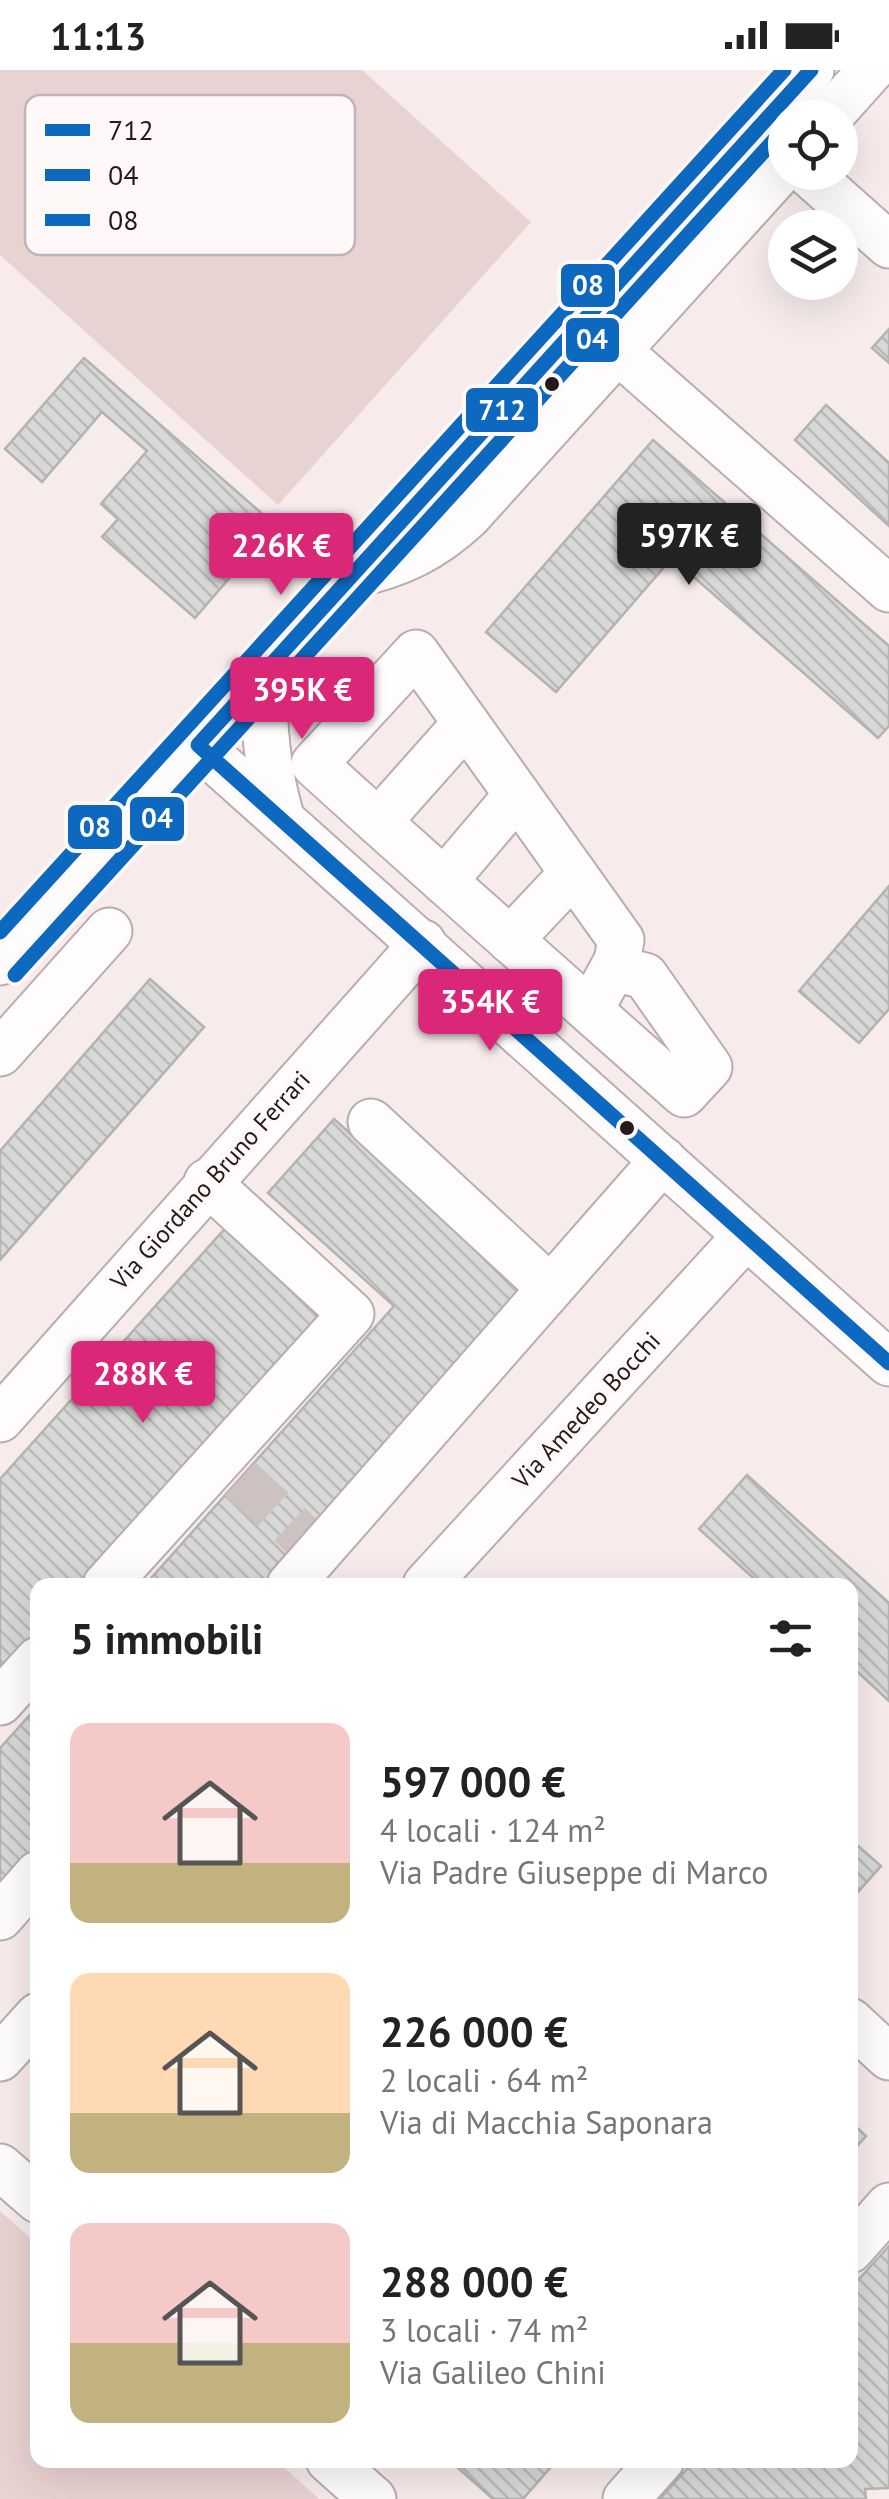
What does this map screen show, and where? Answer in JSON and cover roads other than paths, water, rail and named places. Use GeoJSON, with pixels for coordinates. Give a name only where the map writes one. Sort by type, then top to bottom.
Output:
{"type":"FeatureCollection","features":[{"type":"Feature","properties":{"kind":"street"},"geometry":{"type":"LineString","coordinates":[[0,962],[810,70]]}},
{"type":"Feature","properties":{"kind":"street"},"geometry":{"type":"LineString","coordinates":[[844,100],[872,70]]}},
{"type":"Feature","properties":{"kind":"street"},"geometry":{"type":"LineString","coordinates":[[352,575],[408,560],[452,532],[768,185]]}},
{"type":"Feature","properties":{"kind":"street"},"geometry":{"type":"LineString","coordinates":[[827,190],[889,246]]}},
{"type":"Feature","properties":{"kind":"street"},"geometry":{"type":"LineString","coordinates":[[618,351],[889,589]]}},
{"type":"Feature","properties":{"kind":"street"},"geometry":{"type":"LineString","coordinates":[[304,1564],[550,1288],[652,1150],[644,1058],[392,835],[314,764],[416,653],[622,940],[613,968],[590,1010]]}},
{"type":"Feature","properties":{"kind":"street"},"geometry":{"type":"LineString","coordinates":[[265,672],[265,750],[282,820]]}},
{"type":"Feature","properties":{"kind":"street"},"geometry":{"type":"LineString","coordinates":[[329,861],[392,835],[466,723]]}},
{"type":"Feature","properties":{"kind":"street"},"geometry":{"type":"LineString","coordinates":[[198,745],[889,1363]]}},
{"type":"Feature","properties":{"kind":"street"},"geometry":{"type":"LineString","coordinates":[[444,881],[517,795]]}},
{"type":"Feature","properties":{"kind":"street"},"geometry":{"type":"LineString","coordinates":[[510,940],[573,873]]}},
{"type":"Feature","properties":{"kind":"street"},"geometry":{"type":"LineString","coordinates":[[0,1052],[109,931]]}},
{"type":"Feature","properties":{"kind":"street","name":"Via Giordano Bruno Ferrari"},"geometry":{"type":"LineString","coordinates":[[0,1419],[423,943]]}},
{"type":"Feature","properties":{"kind":"street"},"geometry":{"type":"LineString","coordinates":[[613,968],[645,976],[678,1024],[644,1058]]}},
{"type":"Feature","properties":{"kind":"street"},"geometry":{"type":"LineString","coordinates":[[371,1122],[550,1288]]}},
{"type":"Feature","properties":{"kind":"street"},"geometry":{"type":"LineString","coordinates":[[114,1578],[221,1479],[351,1314],[207,1182]]}},
{"type":"Feature","properties":{"kind":"street","name":"Via Amedeo Bocchi"},"geometry":{"type":"LineString","coordinates":[[432,1578],[746,1236]]}},
{"type":"Feature","properties":{"kind":"street"},"geometry":{"type":"LineString","coordinates":[[0,1702],[30,1669]]}},
{"type":"Feature","properties":{"kind":"street"},"geometry":{"type":"LineString","coordinates":[[0,1917],[30,1883]]}},
{"type":"Feature","properties":{"kind":"street"},"geometry":{"type":"LineString","coordinates":[[0,2058],[30,2025]]}},
{"type":"Feature","properties":{"kind":"street"},"geometry":{"type":"LineString","coordinates":[[858,2029],[889,2056]]}},
{"type":"Feature","properties":{"kind":"street"},"geometry":{"type":"LineString","coordinates":[[0,2167],[30,2193]]}},
{"type":"Feature","properties":{"kind":"street"},"geometry":{"type":"LineString","coordinates":[[858,2241],[889,2206]]}},
{"type":"Feature","properties":{"kind":"street"},"geometry":{"type":"LineString","coordinates":[[338,2468],[373,2499]]}},
{"type":"Feature","properties":{"kind":"street"},"geometry":{"type":"LineString","coordinates":[[626,2499],[654,2468]]}},
{"type":"Feature","properties":{"kind":"tunnel"},"geometry":{"type":"LineString","coordinates":[[240,1479],[312,1545]]}}]}
